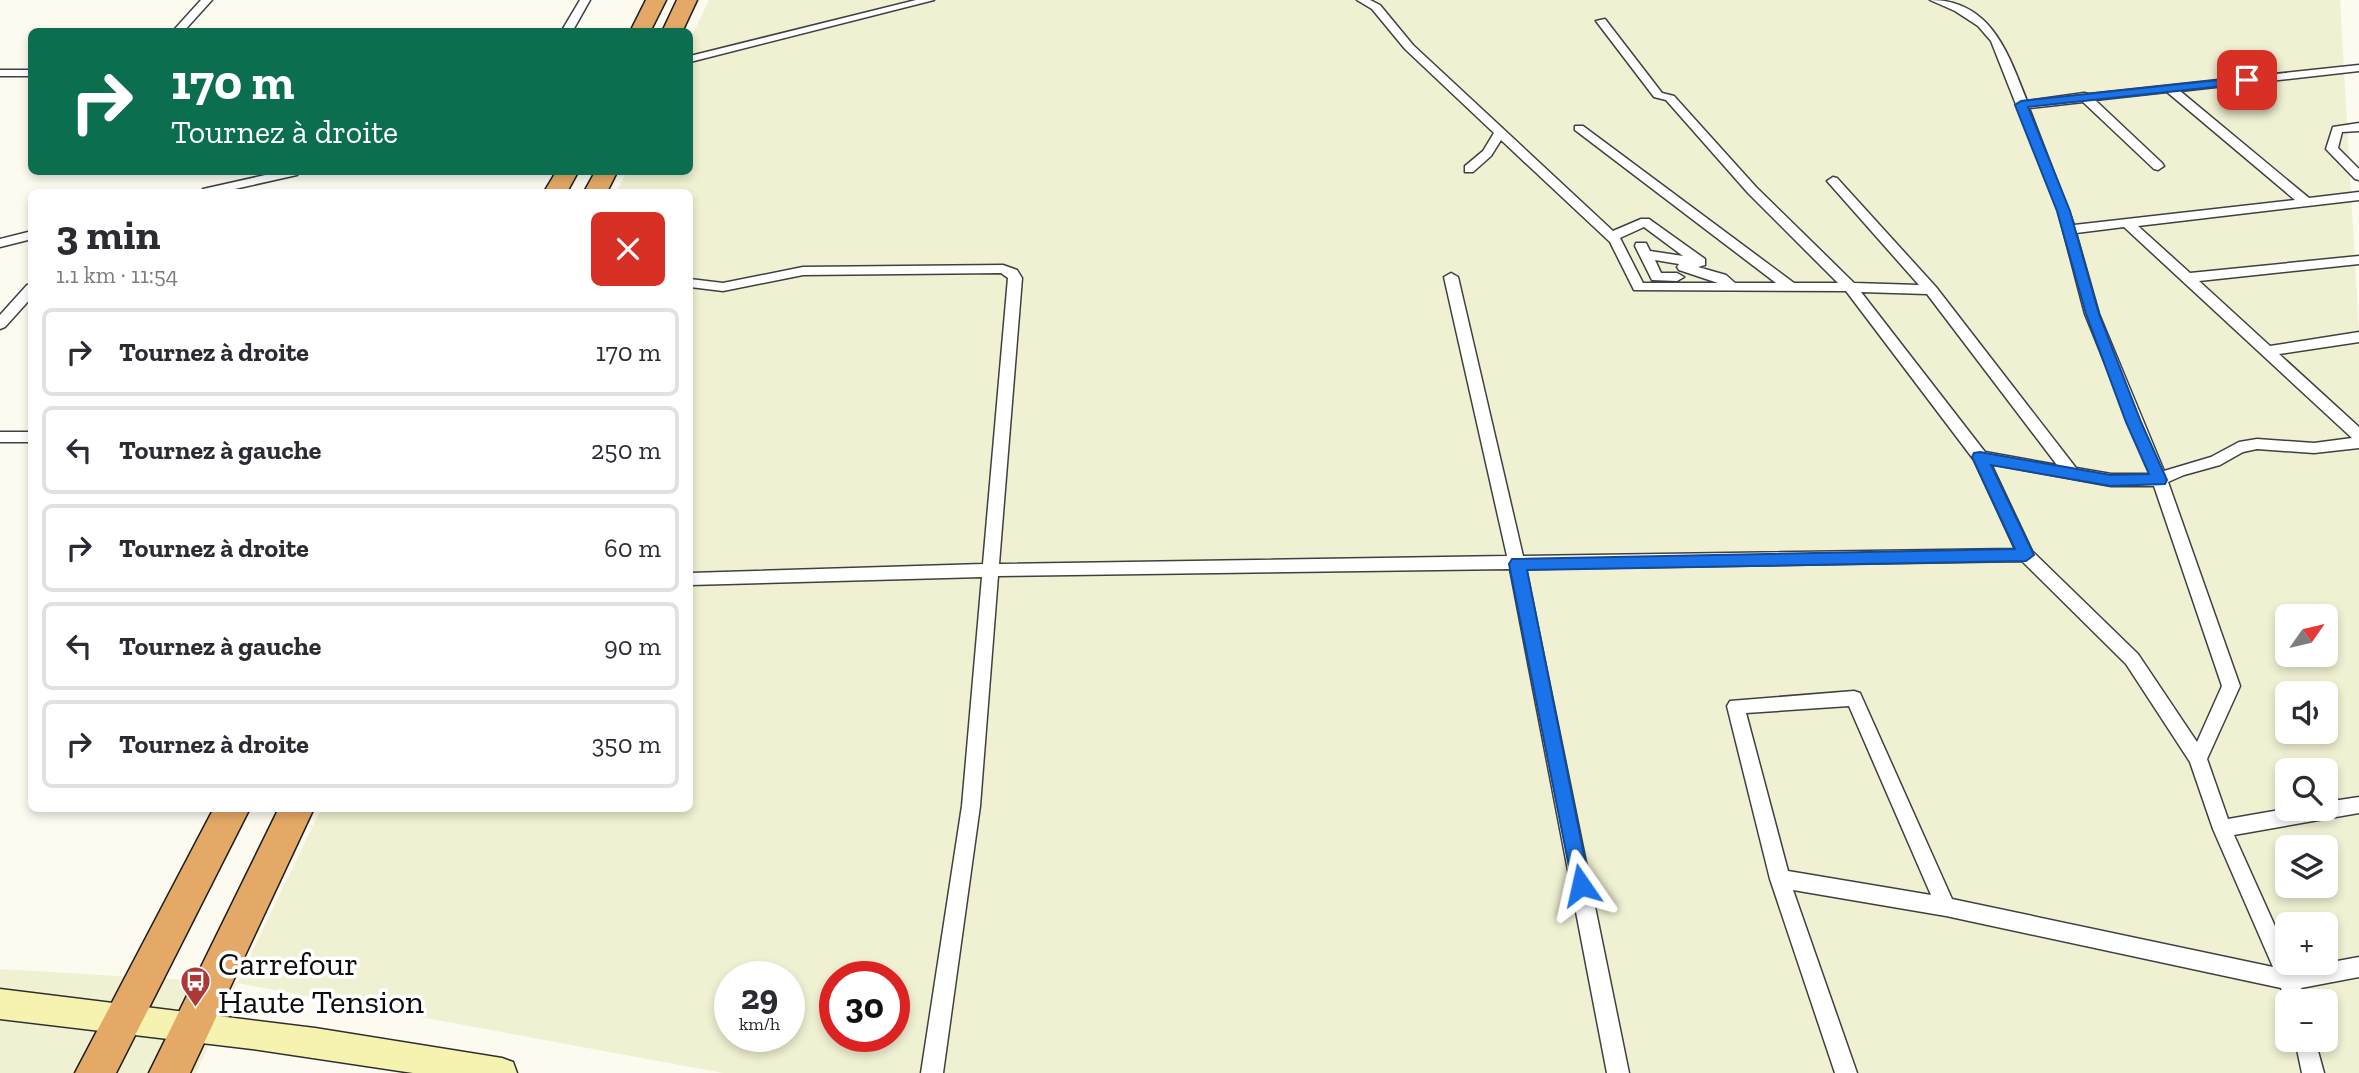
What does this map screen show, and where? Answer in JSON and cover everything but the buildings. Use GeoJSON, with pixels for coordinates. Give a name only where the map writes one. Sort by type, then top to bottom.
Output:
{"type":"FeatureCollection","features":[{"type":"Feature","properties":{"kind":"highway"},"geometry":{"type":"LineString","coordinates":[[642,28],[656,0]]}},
{"type":"Feature","properties":{"kind":"highway"},"geometry":{"type":"LineString","coordinates":[[674,28],[687,0]]}},
{"type":"Feature","properties":{"kind":"highway"},"geometry":{"type":"LineString","coordinates":[[95,1073],[231,812]]}},
{"type":"Feature","properties":{"kind":"highway"},"geometry":{"type":"LineString","coordinates":[[169,1073],[295,812]]}},
{"type":"Feature","properties":{"kind":"street"},"geometry":{"type":"LineString","coordinates":[[181,28],[207,0]]}},
{"type":"Feature","properties":{"kind":"street"},"geometry":{"type":"LineString","coordinates":[[568,28],[585,0]]}},
{"type":"Feature","properties":{"kind":"street"},"geometry":{"type":"LineString","coordinates":[[693,58],[929,0]]}},
{"type":"Feature","properties":{"kind":"street"},"geometry":{"type":"LineString","coordinates":[[1362,0],[1376,7],[1409,47],[1617,234],[1643,251],[1700,262]]}},
{"type":"Feature","properties":{"kind":"street"},"geometry":{"type":"LineString","coordinates":[[1935,0],[1971,16],[1996,40],[2069,230],[2092,314],[2160,480],[2231,686],[2198,760]]}},
{"type":"Feature","properties":{"kind":"street"},"geometry":{"type":"LineString","coordinates":[[1601,21],[1652,89],[1658,95],[1670,98],[1752,190],[1850,287],[1980,457],[2026,555],[2132,659],[2198,760],[2222,829],[2292,989]]}},
{"type":"Feature","properties":{"kind":"street"},"geometry":{"type":"LineString","coordinates":[[2021,105],[2359,68]]}},
{"type":"Feature","properties":{"kind":"street"},"geometry":{"type":"LineString","coordinates":[[0,73],[28,73]]}},
{"type":"Feature","properties":{"kind":"street"},"geometry":{"type":"LineString","coordinates":[[2169,88],[2306,202]]}},
{"type":"Feature","properties":{"kind":"street"},"geometry":{"type":"LineString","coordinates":[[2084,96],[2158,166]]}},
{"type":"Feature","properties":{"kind":"street"},"geometry":{"type":"LineString","coordinates":[[2359,127],[2337,129],[2332,149],[2359,176]]}},
{"type":"Feature","properties":{"kind":"street"},"geometry":{"type":"LineString","coordinates":[[1579,128],[1792,288]]}},
{"type":"Feature","properties":{"kind":"street"},"geometry":{"type":"LineString","coordinates":[[1469,169],[1487,153],[1501,132]]}},
{"type":"Feature","properties":{"kind":"street"},"geometry":{"type":"LineString","coordinates":[[219,189],[280,175]]}},
{"type":"Feature","properties":{"kind":"street"},"geometry":{"type":"LineString","coordinates":[[1833,181],[1931,290],[2072,474]]}},
{"type":"Feature","properties":{"kind":"street"},"geometry":{"type":"LineString","coordinates":[[2069,230],[2359,196]]}},
{"type":"Feature","properties":{"kind":"street"},"geometry":{"type":"LineString","coordinates":[[1617,234],[1646,222],[1700,262]]}},
{"type":"Feature","properties":{"kind":"street"},"geometry":{"type":"LineString","coordinates":[[2127,223],[2359,436]]}},
{"type":"Feature","properties":{"kind":"street"},"geometry":{"type":"LineString","coordinates":[[1617,234],[1639,287],[1850,287],[1931,290]]}},
{"type":"Feature","properties":{"kind":"street"},"geometry":{"type":"LineString","coordinates":[[0,243],[28,236]]}},
{"type":"Feature","properties":{"kind":"street"},"geometry":{"type":"LineString","coordinates":[[1643,251],[1668,239]]}},
{"type":"Feature","properties":{"kind":"street"},"geometry":{"type":"LineString","coordinates":[[1643,251],[1657,277],[1721,278]]}},
{"type":"Feature","properties":{"kind":"street"},"geometry":{"type":"LineString","coordinates":[[2187,278],[2359,260]]}},
{"type":"Feature","properties":{"kind":"street"},"geometry":{"type":"LineString","coordinates":[[1700,262],[1684,267],[1721,278],[1733,287]]}},
{"type":"Feature","properties":{"kind":"street"},"geometry":{"type":"LineString","coordinates":[[693,283],[723,287],[803,271],[1003,269],[1012,273],[1015,278],[971,806],[932,1073]]}},
{"type":"Feature","properties":{"kind":"street"},"geometry":{"type":"LineString","coordinates":[[1451,277],[1517,564],[1618,1073]]}},
{"type":"Feature","properties":{"kind":"street"},"geometry":{"type":"LineString","coordinates":[[0,324],[28,292]]}},
{"type":"Feature","properties":{"kind":"street"},"geometry":{"type":"LineString","coordinates":[[2267,351],[2359,337]]}},
{"type":"Feature","properties":{"kind":"street"},"geometry":{"type":"LineString","coordinates":[[0,437],[28,438]]}},
{"type":"Feature","properties":{"kind":"street"},"geometry":{"type":"LineString","coordinates":[[1980,457],[2111,481],[2160,480],[2180,470],[2215,461],[2239,447],[2257,444],[2314,448],[2359,443]]}},
{"type":"Feature","properties":{"kind":"street"},"geometry":{"type":"LineString","coordinates":[[693,579],[991,570],[2026,555]]}},
{"type":"Feature","properties":{"kind":"street"},"geometry":{"type":"LineString","coordinates":[[1846,1073],[1780,879],[1736,706],[1854,698],[1946,907]]}},
{"type":"Feature","properties":{"kind":"street"},"geometry":{"type":"LineString","coordinates":[[2222,829],[2359,805]]}},
{"type":"Feature","properties":{"kind":"street"},"geometry":{"type":"LineString","coordinates":[[1780,879],[1946,907],[2290,980],[2359,967]]}},
{"type":"Feature","properties":{"kind":"street"},"geometry":{"type":"LineString","coordinates":[[0,1004],[124,1017],[372,1050],[502,1073]]}},
{"type":"Feature","properties":{"kind":"street"},"geometry":{"type":"LineString","coordinates":[[2308,1052],[2313,1073]]}},
{"type":"Feature","properties":{"kind":"green space"},"geometry":{"type":"Polygon","coordinates":[[[709,0],[2340,0],[2359,333],[2359,1073],[723,1073],[237,983],[320,812],[693,812],[693,189],[618,189],[625,175],[693,175],[693,34],[709,0]]]}},
{"type":"Feature","properties":{"kind":"green space"},"geometry":{"type":"Polygon","coordinates":[[[0,969],[237,983],[196,1073],[0,1073],[0,969]]]}},
{"type":"Feature","properties":{"kind":"place","name":"Carrefour Haute Tension"},"geometry":{"type":"Point","coordinates":[195,1009]}},
{"type":"Feature","properties":{"kind":"route"},"geometry":{"type":"LineString","coordinates":[[1581,885],[1517,564],[2026,555],[1980,457],[2111,481],[2160,480],[2092,314],[2064,211],[2021,105],[2247,80]]}}]}
